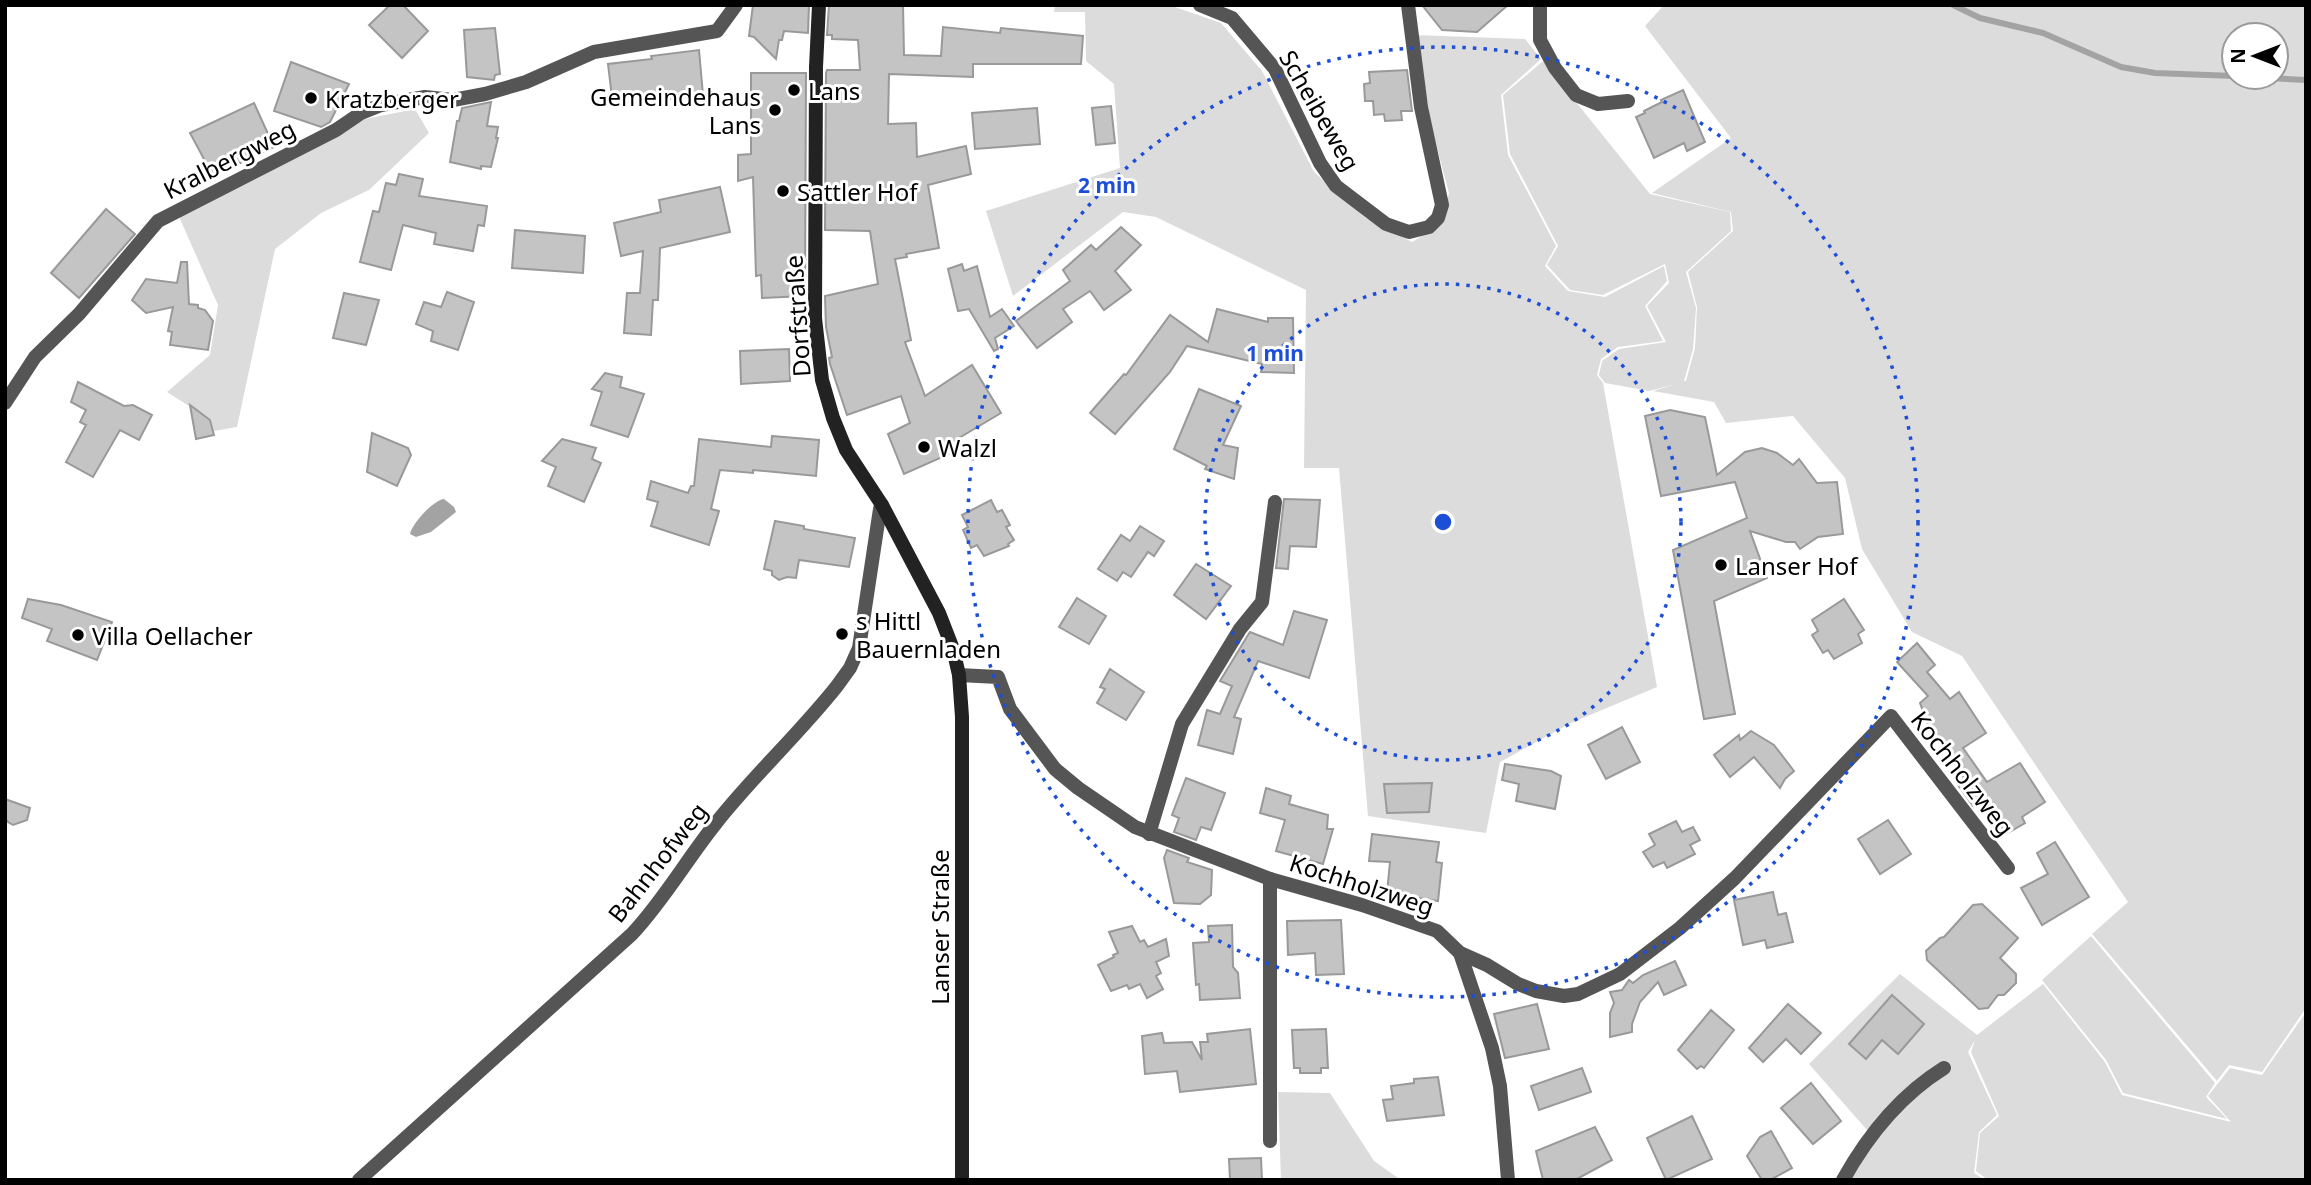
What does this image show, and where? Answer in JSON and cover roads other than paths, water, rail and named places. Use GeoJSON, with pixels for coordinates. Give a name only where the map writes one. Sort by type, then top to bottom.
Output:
{"type":"FeatureCollection","features":[{"type":"Feature","properties":{"kind":"main road","name":"Dorfstraße"},"geometry":{"type":"LineString","coordinates":[[819,5],[816,67],[815,318],[822,380],[832,418],[846,450],[882,505],[939,613],[953,649],[959,675]]}},
{"type":"Feature","properties":{"kind":"main road","name":"Lanser Straße"},"geometry":{"type":"LineString","coordinates":[[959,675],[962,718],[962,1180]]}},
{"type":"Feature","properties":{"kind":"street","name":"Kralbergweg"},"geometry":{"type":"LineString","coordinates":[[5,403],[35,357],[79,314],[163,217],[336,130],[367,110],[425,97],[453,100],[485,94],[526,82],[594,52],[717,31],[736,5]]}},
{"type":"Feature","properties":{"kind":"street","name":"Scheibeweg"},"geometry":{"type":"LineString","coordinates":[[1200,5],[1231,18],[1275,69],[1320,163],[1336,186],[1386,224],[1395,229],[1416,232],[1435,222],[1442,205],[1421,107],[1408,5]]}},
{"type":"Feature","properties":{"kind":"street"},"geometry":{"type":"LineString","coordinates":[[1540,5],[1540,40],[1555,68],[1576,95],[1598,104],[1628,101]]}},
{"type":"Feature","properties":{"kind":"street"},"geometry":{"type":"LineString","coordinates":[[1149,834],[1182,724],[1240,629],[1262,602],[1275,502]]}},
{"type":"Feature","properties":{"kind":"street","name":"Bahnhofweg"},"geometry":{"type":"LineString","coordinates":[[359,1180],[632,934],[658,904],[734,802],[837,686],[850,668],[859,648],[882,505]]}},
{"type":"Feature","properties":{"kind":"street","name":"Kochholzweg"},"geometry":{"type":"LineString","coordinates":[[959,675],[998,677],[1010,709],[1055,769],[1089,796],[1149,834],[1270,878],[1437,931],[1460,953],[1488,964],[1518,984],[1550,994],[1578,994],[1605,982],[1642,958],[1715,898],[1891,716],[2008,868]]}},
{"type":"Feature","properties":{"kind":"street"},"geometry":{"type":"LineString","coordinates":[[1270,878],[1270,1141]]}},
{"type":"Feature","properties":{"kind":"street"},"geometry":{"type":"LineString","coordinates":[[1460,953],[1492,1048],[1500,1086],[1508,1180]]}},
{"type":"Feature","properties":{"kind":"street"},"geometry":{"type":"LineString","coordinates":[[1843,1180],[1862,1145],[1880,1124],[1916,1088],[1944,1068]]}},
{"type":"Feature","properties":{"kind":"waterway"},"geometry":{"type":"LineString","coordinates":[[1953,5],[1980,18],[2043,33],[2121,67],[2155,73],[2220,75]]}},
{"type":"Feature","properties":{"kind":"waterway"},"geometry":{"type":"LineString","coordinates":[[2290,79],[2306,80]]}},
{"type":"Feature","properties":{"kind":"place","name":"Lans"},"geometry":{"type":"Point","coordinates":[794,90]}},
{"type":"Feature","properties":{"kind":"place","name":"Kratzberger"},"geometry":{"type":"Point","coordinates":[311,98]}},
{"type":"Feature","properties":{"kind":"place","name":"Gemeindehaus Lans"},"geometry":{"type":"Point","coordinates":[775,110]}},
{"type":"Feature","properties":{"kind":"place","name":"Sattler Hof"},"geometry":{"type":"Point","coordinates":[783,191]}},
{"type":"Feature","properties":{"kind":"place","name":"Walzl"},"geometry":{"type":"Point","coordinates":[924,447]}},
{"type":"Feature","properties":{"kind":"place","name":"Lanser Hof"},"geometry":{"type":"Point","coordinates":[1721,565]}},
{"type":"Feature","properties":{"kind":"place","name":"s Hittl Bauernladen"},"geometry":{"type":"Point","coordinates":[842,634]}},
{"type":"Feature","properties":{"kind":"place","name":"Villa Oellacher"},"geometry":{"type":"Point","coordinates":[78,635]}}]}
